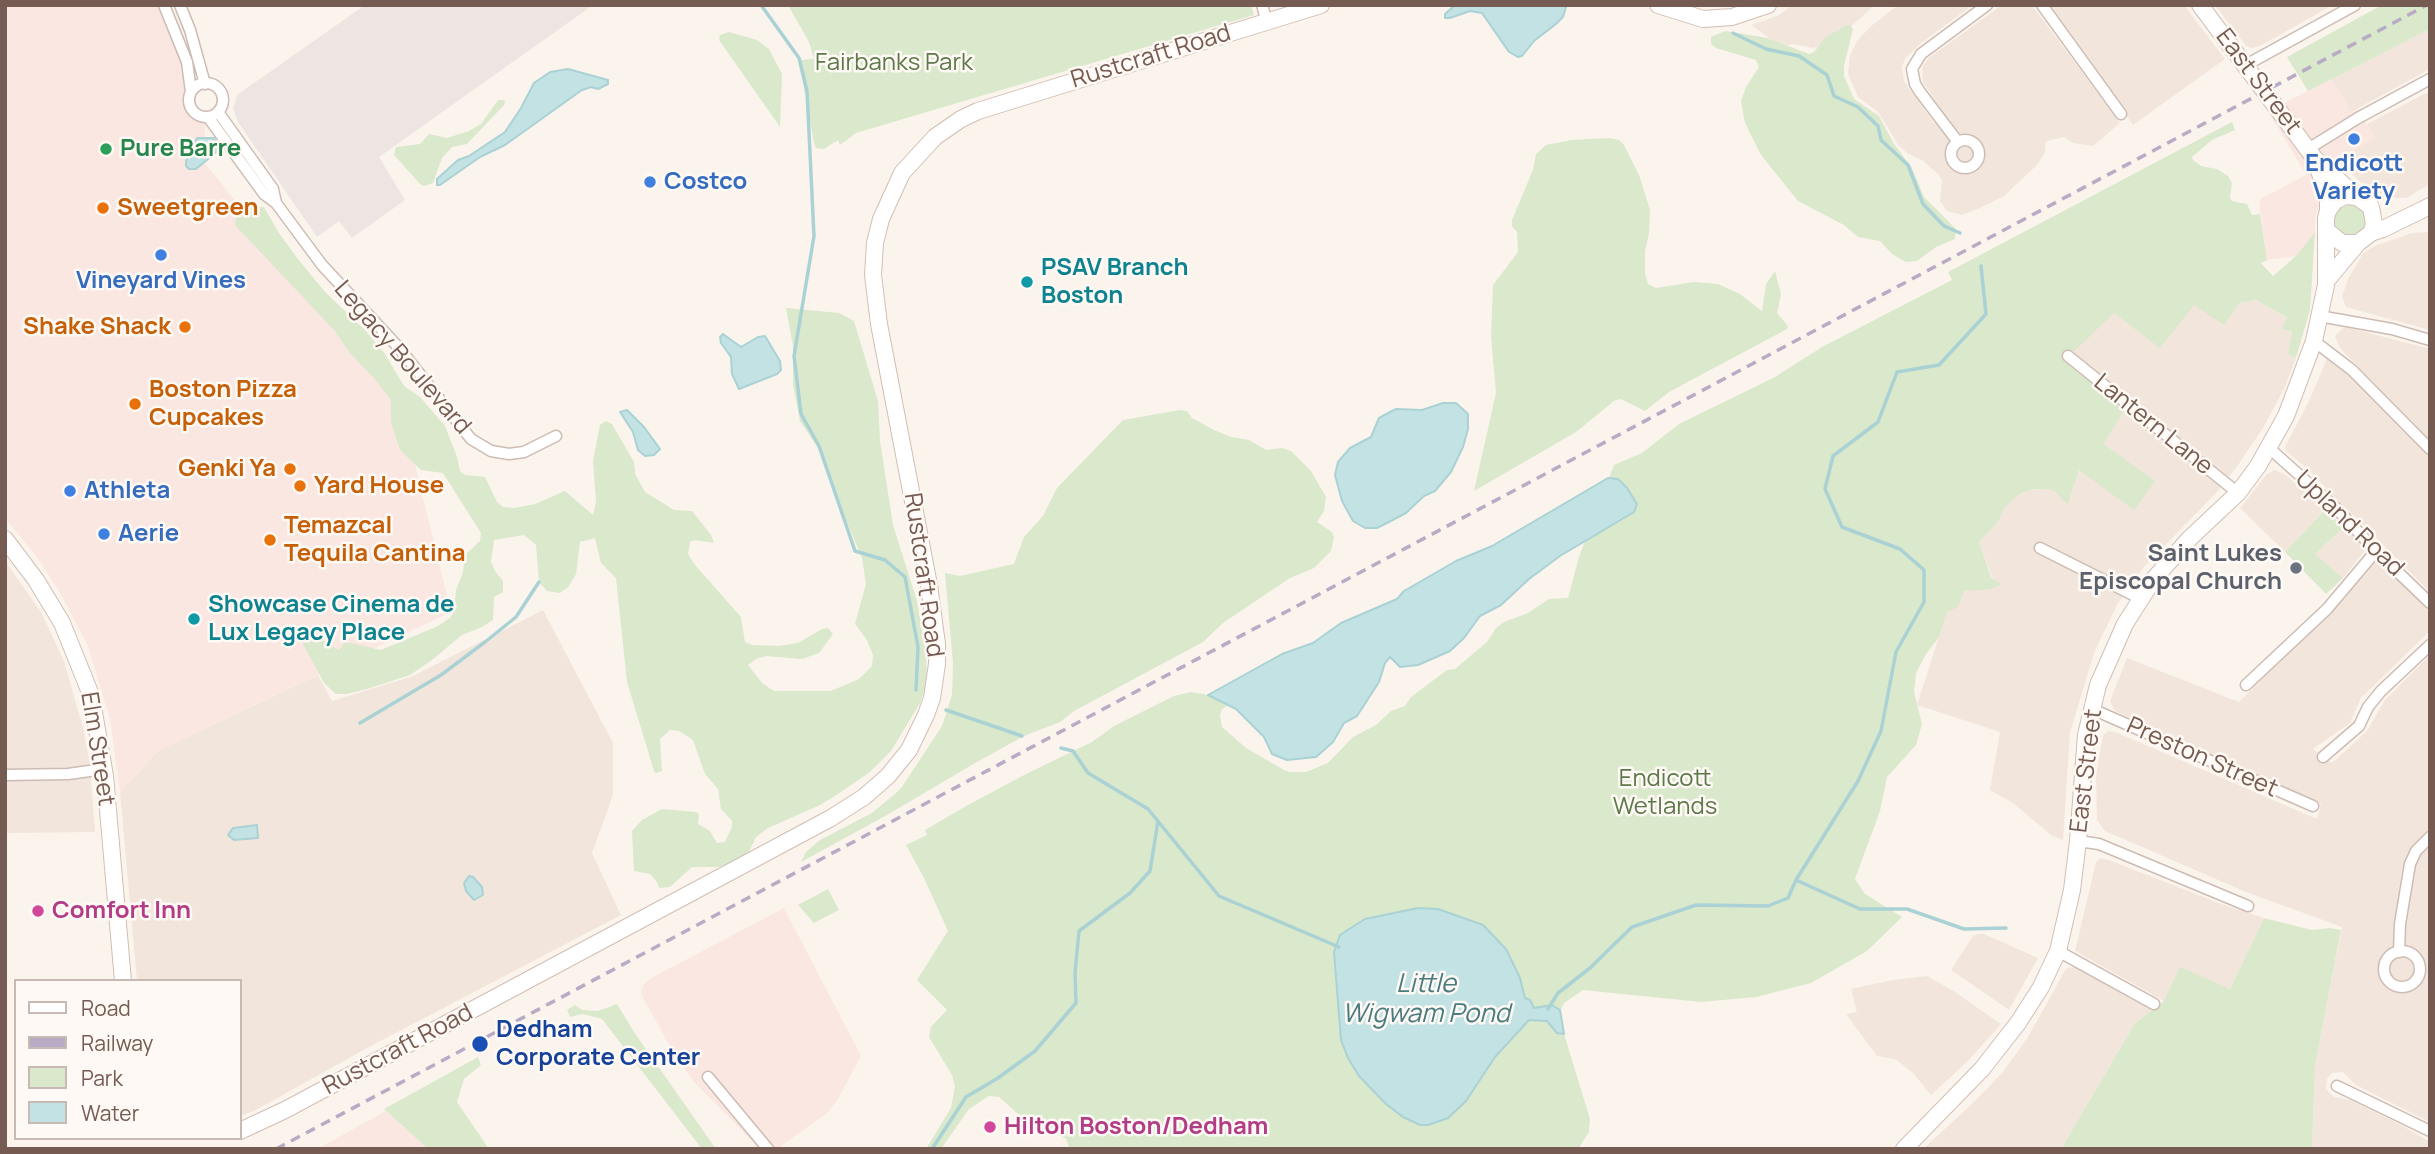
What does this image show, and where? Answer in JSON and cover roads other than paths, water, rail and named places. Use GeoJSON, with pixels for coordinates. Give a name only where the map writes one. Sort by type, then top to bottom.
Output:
{"type":"FeatureCollection","features":[{"type":"Feature","properties":{"kind":"main road","name":"Rustcraft Road"},"geometry":{"type":"LineString","coordinates":[[242,1130],[285,1110],[831,818],[888,776],[909,750],[926,715],[932,698],[937,664],[929,585],[879,324],[873,275],[878,230],[884,209],[902,173],[924,147],[947,128],[969,115],[999,103],[1267,22],[1282,11],[1321,5]]}},
{"type":"Feature","properties":{"kind":"main road"},"geometry":{"type":"LineString","coordinates":[[1658,5],[1703,19],[1732,17],[1768,5]]}},
{"type":"Feature","properties":{"kind":"main road","name":"East Street"},"geometry":{"type":"LineString","coordinates":[[2200,5],[2312,154],[2357,197]]}},
{"type":"Feature","properties":{"kind":"main road","name":"East Street"},"geometry":{"type":"LineString","coordinates":[[2312,154],[2328,197],[2328,211]]}},
{"type":"Feature","properties":{"kind":"main road"},"geometry":{"type":"LineString","coordinates":[[2408,215],[2382,212],[2357,197],[2345,196],[2335,201],[2328,211],[2326,230],[2342,243],[2364,238],[2430,206]]}},
{"type":"Feature","properties":{"kind":"main road"},"geometry":{"type":"LineString","coordinates":[[2364,238],[2374,224],[2371,207]]}},
{"type":"Feature","properties":{"kind":"main road","name":"East Street"},"geometry":{"type":"LineString","coordinates":[[1909,1147],[1982,1069],[2018,1023],[2041,987],[2058,951],[2072,890],[2086,735],[2105,669],[2125,624],[2153,580],[2189,539],[2238,493],[2258,466],[2286,416],[2314,341],[2327,280],[2326,230]]}},
{"type":"Feature","properties":{"kind":"main road","name":"East Street"},"geometry":{"type":"LineString","coordinates":[[2327,280],[2364,238]]}},
{"type":"Feature","properties":{"kind":"main road","name":"Elm Street"},"geometry":{"type":"LineString","coordinates":[[5,539],[44,592],[72,645],[91,695],[104,769],[123,979]]}},
{"type":"Feature","properties":{"kind":"street"},"geometry":{"type":"LineString","coordinates":[[164,5],[187,62],[191,92],[189,102],[193,111],[199,116],[213,115],[222,103],[220,92],[214,86],[197,86],[191,92]]}},
{"type":"Feature","properties":{"kind":"street"},"geometry":{"type":"LineString","coordinates":[[180,5],[205,84]]}},
{"type":"Feature","properties":{"kind":"street"},"geometry":{"type":"LineString","coordinates":[[1262,5],[1267,22]]}},
{"type":"Feature","properties":{"kind":"street"},"geometry":{"type":"LineString","coordinates":[[1958,142],[1920,92],[1912,69],[1921,54],[1987,5]]}},
{"type":"Feature","properties":{"kind":"street"},"geometry":{"type":"LineString","coordinates":[[2042,5],[2121,114]]}},
{"type":"Feature","properties":{"kind":"street"},"geometry":{"type":"LineString","coordinates":[[2246,65],[2355,5]]}},
{"type":"Feature","properties":{"kind":"street"},"geometry":{"type":"LineString","coordinates":[[2312,154],[2358,118],[2430,79]]}},
{"type":"Feature","properties":{"kind":"street","name":"Legacy Boulevard"},"geometry":{"type":"LineString","coordinates":[[213,115],[264,194],[276,203],[322,265],[391,338],[475,443],[491,451],[509,454],[524,452],[556,436]]}},
{"type":"Feature","properties":{"kind":"street"},"geometry":{"type":"LineString","coordinates":[[2319,316],[2392,329],[2430,340]]}},
{"type":"Feature","properties":{"kind":"street"},"geometry":{"type":"LineString","coordinates":[[2314,341],[2352,370],[2430,449]]}},
{"type":"Feature","properties":{"kind":"street","name":"Lantern Lane"},"geometry":{"type":"LineString","coordinates":[[2068,356],[2238,493]]}},
{"type":"Feature","properties":{"kind":"street","name":"Upland Road"},"geometry":{"type":"LineString","coordinates":[[2268,447],[2335,507],[2430,603]]}},
{"type":"Feature","properties":{"kind":"street"},"geometry":{"type":"LineString","coordinates":[[2040,548],[2141,599]]}},
{"type":"Feature","properties":{"kind":"street"},"geometry":{"type":"LineString","coordinates":[[2246,685],[2327,609],[2376,551]]}},
{"type":"Feature","properties":{"kind":"street"},"geometry":{"type":"LineString","coordinates":[[2323,757],[2359,726],[2368,707],[2381,691],[2430,645]]}},
{"type":"Feature","properties":{"kind":"street","name":"Preston Street"},"geometry":{"type":"LineString","coordinates":[[2092,709],[2313,806]]}},
{"type":"Feature","properties":{"kind":"street"},"geometry":{"type":"LineString","coordinates":[[5,775],[68,774],[104,769]]}},
{"type":"Feature","properties":{"kind":"street"},"geometry":{"type":"LineString","coordinates":[[2399,952],[2400,924],[2410,864],[2416,851],[2430,837]]}},
{"type":"Feature","properties":{"kind":"street"},"geometry":{"type":"LineString","coordinates":[[2078,841],[2099,844],[2248,906]]}},
{"type":"Feature","properties":{"kind":"street"},"geometry":{"type":"LineString","coordinates":[[2058,951],[2154,1004]]}},
{"type":"Feature","properties":{"kind":"street"},"geometry":{"type":"LineString","coordinates":[[708,1077],[768,1149]]}},
{"type":"Feature","properties":{"kind":"street"},"geometry":{"type":"LineString","coordinates":[[2337,1086],[2430,1131]]}},
{"type":"Feature","properties":{"kind":"water"},"geometry":{"type":"Polygon","coordinates":[[[1455,5],[1566,7],[1563,17],[1518,57],[1509,52],[1482,13],[1470,11],[1445,18],[1445,14],[1455,5]]]}},
{"type":"Feature","properties":{"kind":"water"},"geometry":{"type":"Polygon","coordinates":[[[568,69],[608,80],[608,84],[598,89],[591,87],[582,90],[505,145],[480,157],[437,185],[437,179],[458,160],[469,156],[505,132],[534,83],[550,72],[568,69]]]}},
{"type":"Feature","properties":{"kind":"water"},"geometry":{"type":"Polygon","coordinates":[[[197,138],[214,138],[219,150],[196,169],[189,169],[186,161],[197,138]]]}},
{"type":"Feature","properties":{"kind":"water"},"geometry":{"type":"Polygon","coordinates":[[[723,334],[741,347],[765,336],[780,361],[781,370],[739,389],[732,374],[731,357],[721,343],[720,337],[723,334]]]}},
{"type":"Feature","properties":{"kind":"water"},"geometry":{"type":"Polygon","coordinates":[[[1443,403],[1456,403],[1468,414],[1468,429],[1463,447],[1451,472],[1435,491],[1424,496],[1406,513],[1377,528],[1365,528],[1353,521],[1342,501],[1335,475],[1338,462],[1350,448],[1371,437],[1379,418],[1396,409],[1422,410],[1443,403]]]}},
{"type":"Feature","properties":{"kind":"water"},"geometry":{"type":"Polygon","coordinates":[[[627,410],[660,449],[654,455],[645,456],[638,450],[633,432],[620,412],[627,410]]]}},
{"type":"Feature","properties":{"kind":"water"},"geometry":{"type":"Polygon","coordinates":[[[1608,478],[1618,479],[1627,488],[1637,504],[1634,512],[1560,556],[1529,579],[1501,605],[1480,616],[1464,638],[1450,651],[1418,665],[1400,667],[1390,657],[1385,663],[1379,682],[1357,716],[1344,723],[1333,742],[1316,757],[1287,760],[1272,754],[1264,737],[1236,709],[1208,695],[1282,654],[1313,643],[1341,623],[1397,599],[1404,591],[1456,561],[1492,546],[1608,478]]]}},
{"type":"Feature","properties":{"kind":"water"},"geometry":{"type":"Polygon","coordinates":[[[257,825],[258,838],[234,840],[228,835],[233,828],[257,825]]]}},
{"type":"Feature","properties":{"kind":"water"},"geometry":{"type":"Polygon","coordinates":[[[469,876],[482,887],[483,895],[474,900],[466,891],[464,883],[469,876]]]}},
{"type":"Feature","properties":{"kind":"water","name":"Little Wigwam Pond"},"geometry":{"type":"Polygon","coordinates":[[[1418,908],[1438,909],[1483,925],[1506,949],[1520,978],[1525,998],[1530,1000],[1534,1008],[1552,1005],[1560,1010],[1564,1034],[1557,1033],[1547,1021],[1529,1020],[1495,1057],[1466,1101],[1448,1118],[1428,1125],[1420,1125],[1403,1117],[1386,1104],[1359,1076],[1348,1058],[1341,1040],[1334,952],[1340,935],[1365,919],[1418,908]]]}},
{"type":"Feature","properties":{"kind":"waterway"},"geometry":{"type":"LineString","coordinates":[[761,5],[799,58],[807,91],[814,236],[794,356],[801,414],[819,446],[855,551],[885,560],[905,577],[918,647],[916,690]]}},
{"type":"Feature","properties":{"kind":"waterway"},"geometry":{"type":"LineString","coordinates":[[1733,33],[1766,49],[1799,56],[1827,75],[1834,96],[1858,107],[1878,126],[1881,140],[1908,165],[1923,204],[1944,226],[1960,233]]}},
{"type":"Feature","properties":{"kind":"waterway"},"geometry":{"type":"LineString","coordinates":[[1981,266],[1986,314],[1939,365],[1897,372],[1878,422],[1833,456],[1825,489],[1842,527],[1900,549],[1924,570],[1924,602],[1896,652],[1881,731],[1858,781],[1796,880],[1860,909],[1907,909],[1964,929],[2006,928]]}},
{"type":"Feature","properties":{"kind":"waterway"},"geometry":{"type":"LineString","coordinates":[[360,723],[441,675],[485,642],[516,617],[539,582]]}},
{"type":"Feature","properties":{"kind":"waterway"},"geometry":{"type":"LineString","coordinates":[[946,710],[1022,736]]}},
{"type":"Feature","properties":{"kind":"waterway"},"geometry":{"type":"LineString","coordinates":[[1061,748],[1073,751],[1088,773],[1148,809],[1219,896],[1339,947]]}},
{"type":"Feature","properties":{"kind":"waterway"},"geometry":{"type":"LineString","coordinates":[[932,1149],[966,1097],[1035,1051],[1076,1003],[1075,973],[1079,931],[1130,893],[1150,871],[1158,821]]}},
{"type":"Feature","properties":{"kind":"waterway"},"geometry":{"type":"LineString","coordinates":[[1548,1009],[1558,993],[1590,968],[1632,927],[1696,905],[1768,906],[1788,898],[1796,880]]}},
{"type":"Feature","properties":{"kind":"railway"},"geometry":{"type":"LineString","coordinates":[[276,1149],[2427,5]]}},
{"type":"Feature","properties":{"kind":"place","name":"Endicott Variety"},"geometry":{"type":"Point","coordinates":[2354,139]}},
{"type":"Feature","properties":{"kind":"place","name":"Pure Barre"},"geometry":{"type":"Point","coordinates":[106,149]}},
{"type":"Feature","properties":{"kind":"place","name":"Costco"},"geometry":{"type":"Point","coordinates":[650,182]}},
{"type":"Feature","properties":{"kind":"place","name":"Sweetgreen"},"geometry":{"type":"Point","coordinates":[103,208]}},
{"type":"Feature","properties":{"kind":"place","name":"Vineyard Vines"},"geometry":{"type":"Point","coordinates":[161,255]}},
{"type":"Feature","properties":{"kind":"place","name":"PSAV Branch Boston"},"geometry":{"type":"Point","coordinates":[1027,282]}},
{"type":"Feature","properties":{"kind":"place","name":"Shake Shack"},"geometry":{"type":"Point","coordinates":[185,327]}},
{"type":"Feature","properties":{"kind":"place","name":"Boston Pizza Cupcakes"},"geometry":{"type":"Point","coordinates":[135,404]}},
{"type":"Feature","properties":{"kind":"place","name":"Genki Ya"},"geometry":{"type":"Point","coordinates":[290,469]}},
{"type":"Feature","properties":{"kind":"place","name":"Yard House"},"geometry":{"type":"Point","coordinates":[300,486]}},
{"type":"Feature","properties":{"kind":"place","name":"Athleta"},"geometry":{"type":"Point","coordinates":[70,491]}},
{"type":"Feature","properties":{"kind":"place","name":"Aerie"},"geometry":{"type":"Point","coordinates":[104,534]}},
{"type":"Feature","properties":{"kind":"place","name":"Temazcal Tequila Cantina"},"geometry":{"type":"Point","coordinates":[270,540]}},
{"type":"Feature","properties":{"kind":"place","name":"Saint Lukes Episcopal Church"},"geometry":{"type":"Point","coordinates":[2296,568]}},
{"type":"Feature","properties":{"kind":"place","name":"Showcase Cinema de Lux Legacy Place"},"geometry":{"type":"Point","coordinates":[194,619]}},
{"type":"Feature","properties":{"kind":"place","name":"Comfort Inn"},"geometry":{"type":"Point","coordinates":[38,911]}},
{"type":"Feature","properties":{"kind":"place","name":"Dedham Corporate Center"},"geometry":{"type":"Point","coordinates":[480,1044]}},
{"type":"Feature","properties":{"kind":"place","name":"Hilton Boston/Dedham"},"geometry":{"type":"Point","coordinates":[990,1127]}},
{"type":"Feature","properties":{"kind":"park label","name":"Fairbanks Park"},"geometry":{"type":"Point","coordinates":[894,63]}},
{"type":"Feature","properties":{"kind":"park label","name":"Endicott Wetlands"},"geometry":{"type":"Point","coordinates":[1665,793]}}]}
